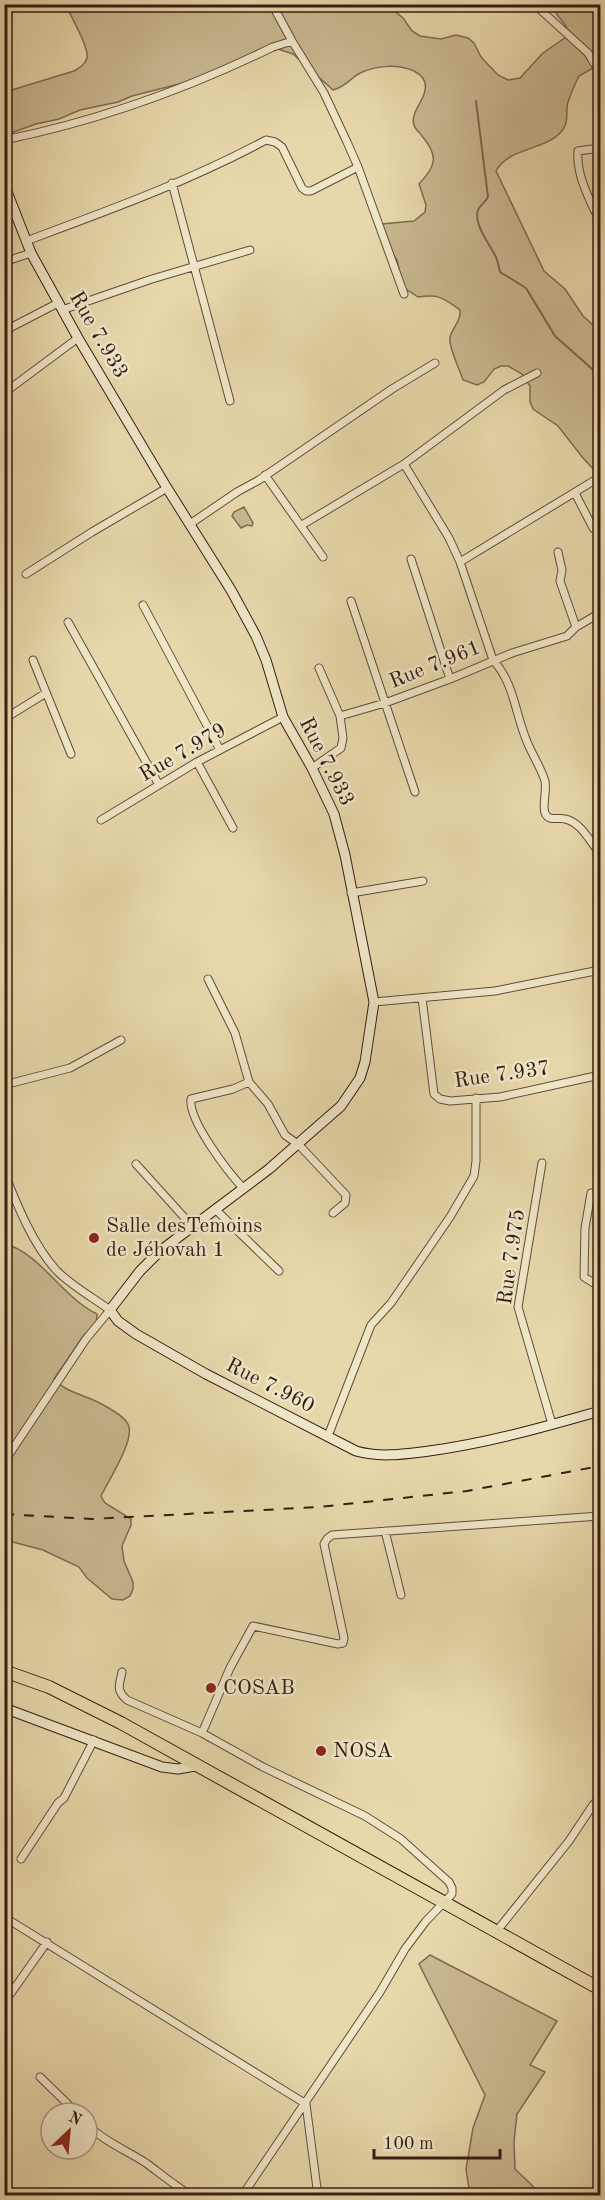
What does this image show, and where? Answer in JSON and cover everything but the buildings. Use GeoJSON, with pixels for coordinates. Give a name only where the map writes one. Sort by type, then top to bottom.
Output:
{"type":"FeatureCollection","features":[{"type":"Feature","properties":{"kind":"highway"},"geometry":{"type":"LineString","coordinates":[[4,1671],[49,1687],[88,1706],[600,1989]]}},
{"type":"Feature","properties":{"kind":"street"},"geometry":{"type":"LineString","coordinates":[[272,4],[324,93],[358,167],[404,294]]}},
{"type":"Feature","properties":{"kind":"street"},"geometry":{"type":"LineString","coordinates":[[534,4],[588,53],[600,74]]}},
{"type":"Feature","properties":{"kind":"street"},"geometry":{"type":"LineString","coordinates":[[4,140],[94,118],[152,100],[273,47],[292,41]]}},
{"type":"Feature","properties":{"kind":"street"},"geometry":{"type":"LineString","coordinates":[[26,241],[223,164],[266,140],[282,147],[302,188],[306,191],[311,191],[358,167]]}},
{"type":"Feature","properties":{"kind":"street"},"geometry":{"type":"LineString","coordinates":[[600,148],[578,151],[577,162],[588,196],[600,222]]}},
{"type":"Feature","properties":{"kind":"street"},"geometry":{"type":"LineString","coordinates":[[172,183],[230,401]]}},
{"type":"Feature","properties":{"kind":"street","name":"Rue 7.933"},"geometry":{"type":"LineString","coordinates":[[4,184],[26,241],[60,306],[167,488],[231,590],[256,636],[266,660],[283,717],[329,800],[339,831],[374,1002],[369,1047],[360,1078],[341,1106],[299,1145],[160,1251],[140,1271],[110,1310]]}},
{"type":"Feature","properties":{"kind":"street"},"geometry":{"type":"LineString","coordinates":[[4,331],[60,306],[250,250]]}},
{"type":"Feature","properties":{"kind":"street"},"geometry":{"type":"LineString","coordinates":[[4,262],[32,253]]}},
{"type":"Feature","properties":{"kind":"street"},"geometry":{"type":"LineString","coordinates":[[4,393],[78,338]]}},
{"type":"Feature","properties":{"kind":"street"},"geometry":{"type":"LineString","coordinates":[[189,524],[435,363]]}},
{"type":"Feature","properties":{"kind":"street"},"geometry":{"type":"LineString","coordinates":[[302,525],[404,464],[504,390],[537,373]]}},
{"type":"Feature","properties":{"kind":"street"},"geometry":{"type":"LineString","coordinates":[[404,464],[449,538],[460,562],[493,660],[508,681],[527,742],[542,771],[546,784],[544,810],[547,816],[573,822],[600,854]]}},
{"type":"Feature","properties":{"kind":"street"},"geometry":{"type":"LineString","coordinates":[[266,475],[323,557]]}},
{"type":"Feature","properties":{"kind":"street"},"geometry":{"type":"LineString","coordinates":[[460,562],[596,480]]}},
{"type":"Feature","properties":{"kind":"street"},"geometry":{"type":"LineString","coordinates":[[26,574],[167,488]]}},
{"type":"Feature","properties":{"kind":"street"},"geometry":{"type":"LineString","coordinates":[[575,493],[593,528],[600,531]]}},
{"type":"Feature","properties":{"kind":"street"},"geometry":{"type":"LineString","coordinates":[[558,552],[562,570],[560,581],[576,627]]}},
{"type":"Feature","properties":{"kind":"street"},"geometry":{"type":"LineString","coordinates":[[411,558],[450,679]]}},
{"type":"Feature","properties":{"kind":"street"},"geometry":{"type":"LineString","coordinates":[[351,601],[415,792]]}},
{"type":"Feature","properties":{"kind":"street"},"geometry":{"type":"LineString","coordinates":[[143,605],[220,750]]}},
{"type":"Feature","properties":{"kind":"street","name":"Rue 7.961"},"geometry":{"type":"LineString","coordinates":[[340,716],[385,703],[493,660],[567,636],[576,627],[600,613]]}},
{"type":"Feature","properties":{"kind":"street"},"geometry":{"type":"LineString","coordinates":[[68,622],[159,785]]}},
{"type":"Feature","properties":{"kind":"street"},"geometry":{"type":"LineString","coordinates":[[33,660],[70,754]]}},
{"type":"Feature","properties":{"kind":"street"},"geometry":{"type":"LineString","coordinates":[[312,768],[341,748],[343,738],[340,716],[319,668]]}},
{"type":"Feature","properties":{"kind":"street"},"geometry":{"type":"LineString","coordinates":[[4,719],[46,693]]}},
{"type":"Feature","properties":{"kind":"street","name":"Rue 7.979"},"geometry":{"type":"LineString","coordinates":[[101,820],[197,762],[283,717]]}},
{"type":"Feature","properties":{"kind":"street"},"geometry":{"type":"LineString","coordinates":[[197,762],[233,828]]}},
{"type":"Feature","properties":{"kind":"street"},"geometry":{"type":"LineString","coordinates":[[351,893],[423,881]]}},
{"type":"Feature","properties":{"kind":"street"},"geometry":{"type":"LineString","coordinates":[[374,1002],[495,991],[597,971],[600,963]]}},
{"type":"Feature","properties":{"kind":"street"},"geometry":{"type":"LineString","coordinates":[[208,979],[235,1033],[249,1082],[268,1104],[282,1130],[345,1195],[345,1203],[333,1213]]}},
{"type":"Feature","properties":{"kind":"street","name":"Rue 7.937"},"geometry":{"type":"LineString","coordinates":[[422,998],[434,1094],[440,1099],[450,1101],[500,1096],[600,1075]]}},
{"type":"Feature","properties":{"kind":"street"},"geometry":{"type":"LineString","coordinates":[[4,1085],[70,1068],[121,1040]]}},
{"type":"Feature","properties":{"kind":"street"},"geometry":{"type":"LineString","coordinates":[[243,1188],[210,1145],[190,1104],[191,1099],[233,1089],[249,1082]]}},
{"type":"Feature","properties":{"kind":"street"},"geometry":{"type":"LineString","coordinates":[[328,1436],[371,1325],[392,1303],[450,1217],[474,1176],[476,1098]]}},
{"type":"Feature","properties":{"kind":"street","name":"Rue 7.975"},"geometry":{"type":"LineString","coordinates":[[542,1163],[518,1307],[552,1424]]}},
{"type":"Feature","properties":{"kind":"street"},"geometry":{"type":"LineString","coordinates":[[136,1164],[192,1226]]}},
{"type":"Feature","properties":{"kind":"street","name":"Rue 7.960"},"geometry":{"type":"LineString","coordinates":[[4,1173],[46,1257],[68,1280],[110,1310],[118,1321],[136,1334],[206,1374],[356,1450],[383,1456],[468,1446],[600,1411]]}},
{"type":"Feature","properties":{"kind":"street"},"geometry":{"type":"LineString","coordinates":[[591,1192],[585,1228],[584,1277],[600,1287]]}},
{"type":"Feature","properties":{"kind":"street"},"geometry":{"type":"LineString","coordinates":[[215,1209],[279,1271]]}},
{"type":"Feature","properties":{"kind":"street"},"geometry":{"type":"LineString","coordinates":[[4,1462],[86,1339],[110,1310]]}},
{"type":"Feature","properties":{"kind":"street"},"geometry":{"type":"LineString","coordinates":[[202,1733],[230,1668],[253,1626],[338,1644],[343,1643],[344,1638],[324,1544],[332,1535],[600,1516]]}},
{"type":"Feature","properties":{"kind":"street"},"geometry":{"type":"LineString","coordinates":[[385,1531],[402,1595]]}},
{"type":"Feature","properties":{"kind":"street"},"geometry":{"type":"LineString","coordinates":[[122,1672],[120,1694],[127,1700],[202,1733],[263,1767],[365,1816],[401,1839],[453,1888],[453,1894],[426,1921],[405,1949],[380,1992],[243,2196]]}},
{"type":"Feature","properties":{"kind":"street"},"geometry":{"type":"LineString","coordinates":[[4,1708],[169,1768],[178,1770],[195,1766]]}},
{"type":"Feature","properties":{"kind":"street"},"geometry":{"type":"LineString","coordinates":[[21,1859],[58,1803],[64,1798],[93,1740]]}},
{"type":"Feature","properties":{"kind":"street"},"geometry":{"type":"LineString","coordinates":[[496,1932],[569,1841],[600,1798]]}},
{"type":"Feature","properties":{"kind":"street"},"geometry":{"type":"LineString","coordinates":[[4,1917],[306,2104]]}},
{"type":"Feature","properties":{"kind":"street"},"geometry":{"type":"LineString","coordinates":[[4,2003],[47,1942]]}},
{"type":"Feature","properties":{"kind":"street"},"geometry":{"type":"LineString","coordinates":[[40,2077],[65,2101]]}},
{"type":"Feature","properties":{"kind":"street"},"geometry":{"type":"LineString","coordinates":[[306,2104],[318,2196]]}},
{"type":"Feature","properties":{"kind":"street"},"geometry":{"type":"LineString","coordinates":[[99,2134],[146,2163],[171,2184],[192,2196]]}},
{"type":"Feature","properties":{"kind":"shaded area"},"geometry":{"type":"Polygon","coordinates":[[[66,5],[390,5],[412,31],[420,36],[441,39],[456,35],[468,38],[474,43],[481,57],[498,75],[508,80],[520,78],[543,53],[569,35],[553,5],[600,5],[600,64],[579,76],[568,102],[564,128],[546,143],[509,157],[496,171],[544,271],[565,289],[583,316],[592,324],[600,327],[600,456],[598,460],[600,476],[558,426],[533,409],[530,402],[530,386],[522,374],[508,366],[501,366],[494,369],[484,382],[477,385],[463,380],[450,341],[460,310],[441,298],[418,297],[406,289],[402,282],[397,260],[388,247],[382,224],[414,221],[425,212],[426,205],[419,184],[432,166],[433,155],[413,121],[425,87],[425,81],[419,74],[401,67],[380,67],[360,73],[333,90],[293,54],[278,49],[183,83],[132,96],[118,102],[80,110],[59,119],[5,135],[5,92],[74,71],[82,66],[87,58],[85,47],[66,5]]]}},
{"type":"Feature","properties":{"kind":"shaded area"},"geometry":{"type":"Polygon","coordinates":[[[244,507],[253,523],[252,526],[247,525],[241,528],[232,516],[234,512],[244,507]]]}},
{"type":"Feature","properties":{"kind":"shaded area"},"geometry":{"type":"Polygon","coordinates":[[[5,1244],[29,1256],[73,1297],[97,1314],[96,1325],[84,1335],[54,1379],[68,1390],[109,1408],[128,1424],[129,1431],[125,1449],[101,1496],[105,1503],[131,1519],[131,1525],[122,1546],[133,1589],[130,1596],[123,1600],[112,1599],[87,1578],[79,1567],[43,1550],[5,1540],[5,1244]]]}},
{"type":"Feature","properties":{"kind":"shaded area"},"geometry":{"type":"Polygon","coordinates":[[[430,1955],[557,2021],[530,2065],[545,2072],[517,2114],[514,2142],[515,2169],[542,2195],[470,2195],[466,2169],[473,2128],[485,2095],[419,1964],[430,1955]]]}},
{"type":"Feature","properties":{"kind":"waterway"},"geometry":{"type":"LineString","coordinates":[[476,101],[488,197],[477,214],[480,227],[496,257],[500,272],[526,288],[555,336],[600,376]]}},
{"type":"Feature","properties":{"kind":"waterway"},"geometry":{"type":"LineString","coordinates":[[599,562],[600,567]]}},
{"type":"Feature","properties":{"kind":"railway"},"geometry":{"type":"LineString","coordinates":[[4,1514],[92,1519],[319,1507],[467,1491],[600,1466]]}},
{"type":"Feature","properties":{"kind":"place","name":"Salle desTemoins de Jéhovah 1"},"geometry":{"type":"Point","coordinates":[94,1238]}},
{"type":"Feature","properties":{"kind":"place","name":"COSAB"},"geometry":{"type":"Point","coordinates":[211,1688]}},
{"type":"Feature","properties":{"kind":"place","name":"NOSA"},"geometry":{"type":"Point","coordinates":[321,1751]}}]}
